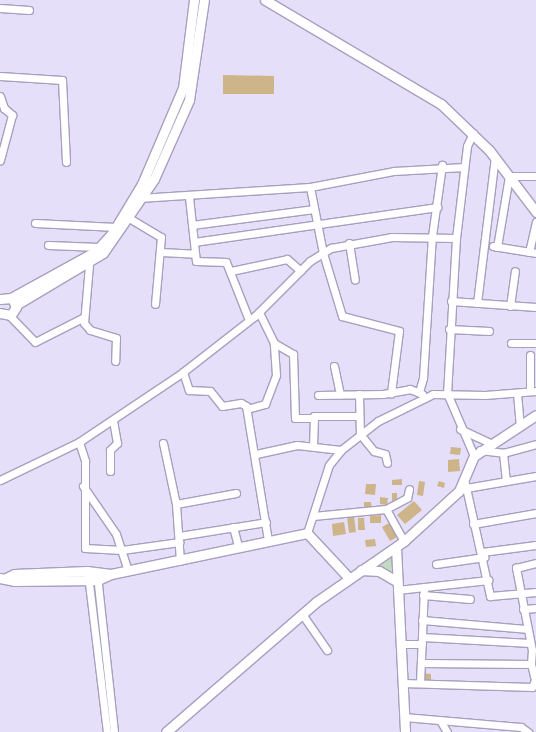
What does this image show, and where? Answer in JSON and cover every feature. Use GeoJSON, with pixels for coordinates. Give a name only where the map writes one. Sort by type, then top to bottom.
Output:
{"type":"FeatureCollection","features":[{"type":"Feature","properties":{"kind":"street"},"geometry":{"type":"LineString","coordinates":[[185,97],[194,0]]}},
{"type":"Feature","properties":{"kind":"street"},"geometry":{"type":"LineString","coordinates":[[0,298],[14,301],[89,265],[116,238],[129,218],[185,97],[204,0]]}},
{"type":"Feature","properties":{"kind":"street"},"geometry":{"type":"LineString","coordinates":[[265,0],[441,104],[473,133],[495,157],[536,212]]}},
{"type":"Feature","properties":{"kind":"street"},"geometry":{"type":"LineString","coordinates":[[0,8],[29,10]]}},
{"type":"Feature","properties":{"kind":"street"},"geometry":{"type":"LineString","coordinates":[[0,84],[1,76],[62,80],[66,162]]}},
{"type":"Feature","properties":{"kind":"street"},"geometry":{"type":"LineString","coordinates":[[0,96],[4,108],[12,115],[0,160]]}},
{"type":"Feature","properties":{"kind":"street"},"geometry":{"type":"LineString","coordinates":[[473,133],[464,167],[456,238],[449,329],[447,393],[460,428],[477,453]]}},
{"type":"Feature","properties":{"kind":"street"},"geometry":{"type":"LineString","coordinates":[[477,303],[486,245],[495,157]]}},
{"type":"Feature","properties":{"kind":"street"},"geometry":{"type":"LineString","coordinates":[[137,199],[190,197],[310,187],[442,165],[464,167]]}},
{"type":"Feature","properties":{"kind":"street"},"geometry":{"type":"LineString","coordinates":[[422,394],[432,236],[442,165]]}},
{"type":"Feature","properties":{"kind":"street"},"geometry":{"type":"LineString","coordinates":[[509,176],[536,176]]}},
{"type":"Feature","properties":{"kind":"street"},"geometry":{"type":"LineString","coordinates":[[497,247],[509,176]]}},
{"type":"Feature","properties":{"kind":"street"},"geometry":{"type":"LineString","coordinates":[[310,187],[323,253],[343,318],[398,329],[391,393]]}},
{"type":"Feature","properties":{"kind":"street"},"geometry":{"type":"LineString","coordinates":[[190,197],[197,262],[225,261],[231,271],[240,304],[249,320]]}},
{"type":"Feature","properties":{"kind":"street"},"geometry":{"type":"LineString","coordinates":[[84,317],[35,342],[3,315],[14,301],[75,265],[99,247],[137,199]]}},
{"type":"Feature","properties":{"kind":"street"},"geometry":{"type":"LineString","coordinates":[[194,242],[318,226],[437,207]]}},
{"type":"Feature","properties":{"kind":"street"},"geometry":{"type":"LineString","coordinates":[[192,225],[314,209]]}},
{"type":"Feature","properties":{"kind":"street"},"geometry":{"type":"LineString","coordinates":[[129,218],[161,237],[161,252],[155,304]]}},
{"type":"Feature","properties":{"kind":"street"},"geometry":{"type":"LineString","coordinates":[[486,245],[532,253],[536,222]]}},
{"type":"Feature","properties":{"kind":"street"},"geometry":{"type":"LineString","coordinates":[[35,223],[116,227]]}},
{"type":"Feature","properties":{"kind":"street"},"geometry":{"type":"LineString","coordinates":[[0,480],[79,442],[183,372],[259,312],[301,271],[323,253],[349,243],[432,236],[456,238]]}},
{"type":"Feature","properties":{"kind":"street"},"geometry":{"type":"LineString","coordinates":[[349,243],[356,280]]}},
{"type":"Feature","properties":{"kind":"street"},"geometry":{"type":"LineString","coordinates":[[48,245],[99,247]]}},
{"type":"Feature","properties":{"kind":"street"},"geometry":{"type":"LineString","coordinates":[[161,252],[195,254]]}},
{"type":"Feature","properties":{"kind":"street"},"geometry":{"type":"LineString","coordinates":[[231,271],[261,267],[285,259],[301,271]]}},
{"type":"Feature","properties":{"kind":"street"},"geometry":{"type":"LineString","coordinates":[[89,265],[84,317],[87,328],[116,338],[115,360]]}},
{"type":"Feature","properties":{"kind":"street"},"geometry":{"type":"LineString","coordinates":[[510,306],[515,271]]}},
{"type":"Feature","properties":{"kind":"street"},"geometry":{"type":"LineString","coordinates":[[451,301],[536,307]]}},
{"type":"Feature","properties":{"kind":"street"},"geometry":{"type":"LineString","coordinates":[[247,409],[263,406],[274,383],[277,368],[274,343],[259,312]]}},
{"type":"Feature","properties":{"kind":"street"},"geometry":{"type":"LineString","coordinates":[[449,329],[489,331]]}},
{"type":"Feature","properties":{"kind":"street"},"geometry":{"type":"LineString","coordinates":[[274,343],[293,354],[295,418],[359,416]]}},
{"type":"Feature","properties":{"kind":"street"},"geometry":{"type":"LineString","coordinates":[[511,343],[536,343]]}},
{"type":"Feature","properties":{"kind":"street"},"geometry":{"type":"LineString","coordinates":[[318,395],[391,393],[517,393],[533,391],[530,355]]}},
{"type":"Feature","properties":{"kind":"street"},"geometry":{"type":"LineString","coordinates":[[334,366],[340,394]]}},
{"type":"Feature","properties":{"kind":"street"},"geometry":{"type":"LineString","coordinates":[[183,372],[189,390],[210,390],[222,406],[241,403],[247,409],[256,454],[268,540]]}},
{"type":"Feature","properties":{"kind":"street"},"geometry":{"type":"LineString","coordinates":[[517,393],[520,425]]}},
{"type":"Feature","properties":{"kind":"street"},"geometry":{"type":"LineString","coordinates":[[359,394],[360,434],[374,450],[385,454],[387,463]]}},
{"type":"Feature","properties":{"kind":"street"},"geometry":{"type":"LineString","coordinates":[[307,533],[329,465],[341,450],[360,434],[422,394]]}},
{"type":"Feature","properties":{"kind":"street"},"geometry":{"type":"LineString","coordinates":[[166,732],[302,614],[348,577],[396,548],[465,485],[477,453],[490,443],[536,415]]}},
{"type":"Feature","properties":{"kind":"street"},"geometry":{"type":"LineString","coordinates":[[313,418],[313,446]]}},
{"type":"Feature","properties":{"kind":"street"},"geometry":{"type":"LineString","coordinates":[[110,471],[110,450],[117,443],[113,420]]}},
{"type":"Feature","properties":{"kind":"street"},"geometry":{"type":"LineString","coordinates":[[460,428],[490,443]]}},
{"type":"Feature","properties":{"kind":"street"},"geometry":{"type":"LineString","coordinates":[[79,442],[84,456],[84,548],[122,550],[233,527],[266,522]]}},
{"type":"Feature","properties":{"kind":"street"},"geometry":{"type":"LineString","coordinates":[[163,443],[176,504],[180,561]]}},
{"type":"Feature","properties":{"kind":"street"},"geometry":{"type":"LineString","coordinates":[[477,453],[503,453],[536,444]]}},
{"type":"Feature","properties":{"kind":"street"},"geometry":{"type":"LineString","coordinates":[[256,454],[290,446],[313,446],[341,450]]}},
{"type":"Feature","properties":{"kind":"street"},"geometry":{"type":"LineString","coordinates":[[503,453],[506,481]]}},
{"type":"Feature","properties":{"kind":"street"},"geometry":{"type":"LineString","coordinates":[[465,485],[536,476]]}},
{"type":"Feature","properties":{"kind":"street"},"geometry":{"type":"LineString","coordinates":[[465,485],[473,524],[483,554],[490,596],[520,595],[536,592]]}},
{"type":"Feature","properties":{"kind":"street"},"geometry":{"type":"LineString","coordinates":[[83,486],[122,550],[128,570]]}},
{"type":"Feature","properties":{"kind":"street"},"geometry":{"type":"LineString","coordinates":[[313,516],[386,509],[407,498],[409,489]]}},
{"type":"Feature","properties":{"kind":"street"},"geometry":{"type":"LineString","coordinates":[[176,504],[236,493]]}},
{"type":"Feature","properties":{"kind":"street"},"geometry":{"type":"LineString","coordinates":[[386,509],[404,541]]}},
{"type":"Feature","properties":{"kind":"street"},"geometry":{"type":"LineString","coordinates":[[473,524],[536,513]]}},
{"type":"Feature","properties":{"kind":"street"},"geometry":{"type":"LineString","coordinates":[[233,527],[238,546]]}},
{"type":"Feature","properties":{"kind":"street"},"geometry":{"type":"LineString","coordinates":[[3,578],[14,582],[88,582],[128,570],[180,561],[238,546],[307,533]]}},
{"type":"Feature","properties":{"kind":"street"},"geometry":{"type":"LineString","coordinates":[[307,533],[348,577]]}},
{"type":"Feature","properties":{"kind":"street"},"geometry":{"type":"LineString","coordinates":[[436,564],[536,545]]}},
{"type":"Feature","properties":{"kind":"street"},"geometry":{"type":"LineString","coordinates":[[396,548],[396,586],[405,732]]}},
{"type":"Feature","properties":{"kind":"street"},"geometry":{"type":"LineString","coordinates":[[403,683],[532,687],[535,680],[531,664],[530,643],[526,629],[516,568],[536,563]]}},
{"type":"Feature","properties":{"kind":"street"},"geometry":{"type":"LineString","coordinates":[[360,570],[379,571],[396,586],[470,599]]}},
{"type":"Feature","properties":{"kind":"street"},"geometry":{"type":"LineString","coordinates":[[3,578],[14,574],[87,571],[111,574]]}},
{"type":"Feature","properties":{"kind":"street"},"geometry":{"type":"LineString","coordinates":[[87,571],[107,732]]}},
{"type":"Feature","properties":{"kind":"street"},"geometry":{"type":"LineString","coordinates":[[96,571],[114,732]]}},
{"type":"Feature","properties":{"kind":"street"},"geometry":{"type":"LineString","coordinates":[[423,591],[488,580]]}},
{"type":"Feature","properties":{"kind":"street"},"geometry":{"type":"LineString","coordinates":[[420,683],[423,591]]}},
{"type":"Feature","properties":{"kind":"street"},"geometry":{"type":"LineString","coordinates":[[523,609],[536,608]]}},
{"type":"Feature","properties":{"kind":"street"},"geometry":{"type":"LineString","coordinates":[[302,614],[327,650]]}},
{"type":"Feature","properties":{"kind":"street"},"geometry":{"type":"LineString","coordinates":[[422,620],[526,629]]}},
{"type":"Feature","properties":{"kind":"street"},"geometry":{"type":"LineString","coordinates":[[400,644],[422,641],[530,643]]}},
{"type":"Feature","properties":{"kind":"street"},"geometry":{"type":"LineString","coordinates":[[421,663],[531,664]]}},
{"type":"Feature","properties":{"kind":"street"},"geometry":{"type":"LineString","coordinates":[[404,717],[441,722],[521,727],[528,732]]}},
{"type":"Feature","properties":{"kind":"street"},"geometry":{"type":"LineString","coordinates":[[441,722],[447,732]]}},
{"type":"Feature","properties":{"kind":"green space"},"geometry":{"type":"Polygon","coordinates":[[[394,549],[394,578],[368,568],[394,549]]]}},
{"type":"Feature","properties":{"kind":"building"},"geometry":{"type":"Polygon","coordinates":[[[223,75],[274,76],[274,94],[223,94],[223,75]]]}},
{"type":"Feature","properties":{"kind":"building"},"geometry":{"type":"Polygon","coordinates":[[[451,447],[461,448],[460,455],[450,454],[451,447]]]}},
{"type":"Feature","properties":{"kind":"building"},"geometry":{"type":"Polygon","coordinates":[[[459,459],[460,471],[448,472],[448,460],[459,459]]]}},
{"type":"Feature","properties":{"kind":"building"},"geometry":{"type":"Polygon","coordinates":[[[402,479],[402,485],[392,485],[392,480],[402,479]]]}},
{"type":"Feature","properties":{"kind":"building"},"geometry":{"type":"Polygon","coordinates":[[[419,481],[425,482],[423,496],[417,495],[419,481]]]}},
{"type":"Feature","properties":{"kind":"building"},"geometry":{"type":"Polygon","coordinates":[[[439,481],[445,483],[444,488],[437,486],[439,481]]]}},
{"type":"Feature","properties":{"kind":"building"},"geometry":{"type":"Polygon","coordinates":[[[366,484],[376,484],[375,495],[365,494],[366,484]]]}},
{"type":"Feature","properties":{"kind":"building"},"geometry":{"type":"Polygon","coordinates":[[[392,493],[397,493],[397,503],[392,503],[392,493]]]}},
{"type":"Feature","properties":{"kind":"building"},"geometry":{"type":"Polygon","coordinates":[[[380,497],[388,498],[387,505],[380,504],[380,497]]]}},
{"type":"Feature","properties":{"kind":"building"},"geometry":{"type":"Polygon","coordinates":[[[414,501],[422,510],[405,524],[397,515],[414,501]]]}},
{"type":"Feature","properties":{"kind":"building"},"geometry":{"type":"Polygon","coordinates":[[[364,502],[371,502],[372,510],[364,510],[364,502]]]}},
{"type":"Feature","properties":{"kind":"building"},"geometry":{"type":"Polygon","coordinates":[[[381,515],[381,523],[370,523],[370,516],[381,515]]]}},
{"type":"Feature","properties":{"kind":"building"},"geometry":{"type":"Polygon","coordinates":[[[354,516],[356,532],[349,533],[347,517],[354,516]]]}},
{"type":"Feature","properties":{"kind":"building"},"geometry":{"type":"Polygon","coordinates":[[[358,518],[364,518],[365,530],[358,530],[358,518]]]}},
{"type":"Feature","properties":{"kind":"building"},"geometry":{"type":"Polygon","coordinates":[[[344,522],[346,534],[333,536],[332,524],[344,522]]]}},
{"type":"Feature","properties":{"kind":"building"},"geometry":{"type":"Polygon","coordinates":[[[391,522],[399,536],[390,541],[382,527],[391,522]]]}},
{"type":"Feature","properties":{"kind":"building"},"geometry":{"type":"Polygon","coordinates":[[[375,539],[376,546],[366,547],[365,540],[375,539]]]}},
{"type":"Feature","properties":{"kind":"building"},"geometry":{"type":"Polygon","coordinates":[[[421,673],[431,674],[431,681],[421,679],[421,673]]]}}]}
